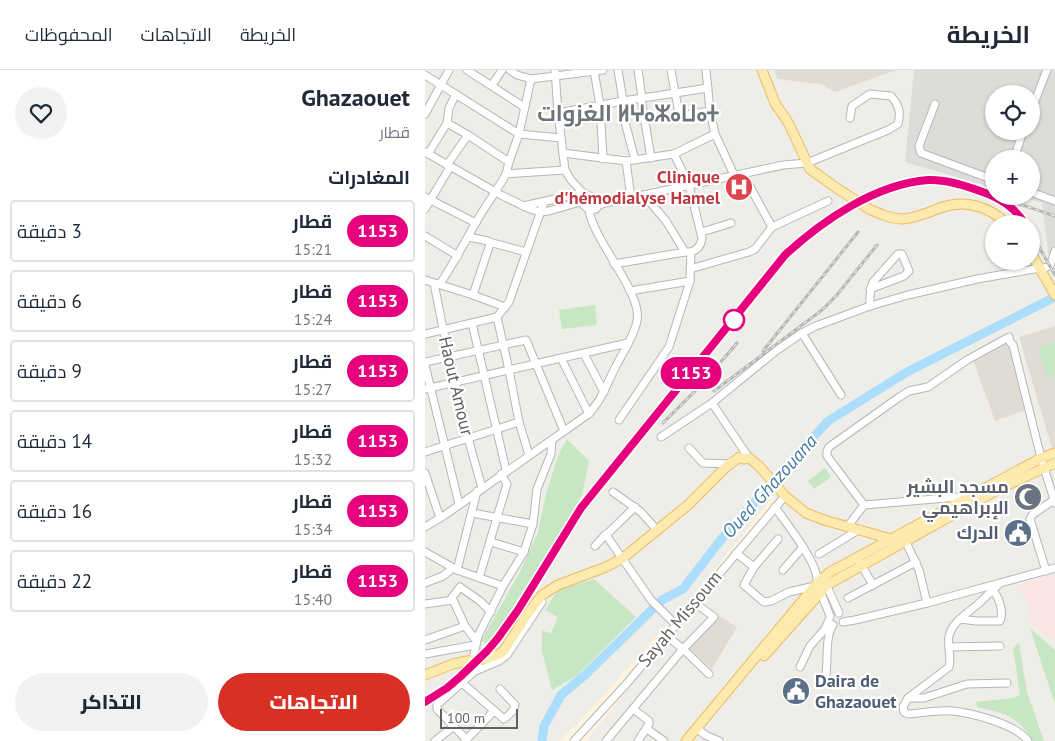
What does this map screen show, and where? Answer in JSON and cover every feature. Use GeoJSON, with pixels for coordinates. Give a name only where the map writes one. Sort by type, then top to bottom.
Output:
{"type":"FeatureCollection","features":[{"type":"Feature","properties":{"kind":"main road"},"geometry":{"type":"LineString","coordinates":[[761,70],[775,103],[789,124],[810,169],[869,209],[884,216],[902,219],[923,215],[948,206],[966,204],[984,208],[994,215]]}},
{"type":"Feature","properties":{"kind":"main road"},"geometry":{"type":"LineString","coordinates":[[1040,268],[1055,296]]}},
{"type":"Feature","properties":{"kind":"main road"},"geometry":{"type":"LineString","coordinates":[[425,675],[453,664],[476,651],[500,654],[537,600],[550,589],[606,567],[623,558],[688,505],[726,467],[745,457],[759,466],[782,493],[806,513],[814,517],[860,529],[892,542],[1001,488],[1055,453]]}},
{"type":"Feature","properties":{"kind":"main road"},"geometry":{"type":"LineString","coordinates":[[686,741],[708,718],[820,583],[973,495],[1042,462],[1055,463]]}},
{"type":"Feature","properties":{"kind":"main road"},"geometry":{"type":"LineString","coordinates":[[690,741],[698,729]]}},
{"type":"Feature","properties":{"kind":"street"},"geometry":{"type":"LineString","coordinates":[[425,114],[449,70]]}},
{"type":"Feature","properties":{"kind":"street"},"geometry":{"type":"LineString","coordinates":[[467,70],[524,107]]}},
{"type":"Feature","properties":{"kind":"street"},"geometry":{"type":"LineString","coordinates":[[492,85],[502,70]]}},
{"type":"Feature","properties":{"kind":"street"},"geometry":{"type":"LineString","coordinates":[[510,70],[531,79],[555,73],[603,70]]}},
{"type":"Feature","properties":{"kind":"street"},"geometry":{"type":"LineString","coordinates":[[618,70],[623,101]]}},
{"type":"Feature","properties":{"kind":"street"},"geometry":{"type":"LineString","coordinates":[[638,70],[651,158]]}},
{"type":"Feature","properties":{"kind":"street"},"geometry":{"type":"LineString","coordinates":[[671,70],[680,114],[710,111]]}},
{"type":"Feature","properties":{"kind":"street"},"geometry":{"type":"LineString","coordinates":[[706,70],[710,111],[715,134],[734,175]]}},
{"type":"Feature","properties":{"kind":"street"},"geometry":{"type":"LineString","coordinates":[[1040,88],[1047,70]]}},
{"type":"Feature","properties":{"kind":"street"},"geometry":{"type":"LineString","coordinates":[[594,71],[600,105],[603,159]]}},
{"type":"Feature","properties":{"kind":"street"},"geometry":{"type":"LineString","coordinates":[[425,527],[589,414],[604,392],[636,327],[638,317],[630,291],[592,225],[589,210],[565,170],[555,73]]}},
{"type":"Feature","properties":{"kind":"street"},"geometry":{"type":"LineString","coordinates":[[425,75],[519,134],[561,138]]}},
{"type":"Feature","properties":{"kind":"street"},"geometry":{"type":"LineString","coordinates":[[437,284],[458,256],[506,174],[519,134],[531,79]]}},
{"type":"Feature","properties":{"kind":"street"},"geometry":{"type":"LineString","coordinates":[[558,113],[709,88]]}},
{"type":"Feature","properties":{"kind":"street"},"geometry":{"type":"LineString","coordinates":[[456,94],[449,108],[447,123],[426,153],[523,206],[540,212],[549,211],[580,194]]}},
{"type":"Feature","properties":{"kind":"street"},"geometry":{"type":"LineString","coordinates":[[523,206],[580,194],[598,201],[631,198],[783,165],[807,163],[892,128],[898,124],[900,115],[898,104],[891,96],[869,94],[852,106],[850,118]]}},
{"type":"Feature","properties":{"kind":"street"},"geometry":{"type":"LineString","coordinates":[[935,104],[919,146],[921,153],[985,177]]}},
{"type":"Feature","properties":{"kind":"street"},"geometry":{"type":"LineString","coordinates":[[625,122],[635,160]]}},
{"type":"Feature","properties":{"kind":"street"},"geometry":{"type":"LineString","coordinates":[[447,123],[509,162]]}},
{"type":"Feature","properties":{"kind":"street"},"geometry":{"type":"LineString","coordinates":[[563,153],[626,161],[651,158],[674,154],[715,134]]}},
{"type":"Feature","properties":{"kind":"street"},"geometry":{"type":"LineString","coordinates":[[425,209],[427,199],[468,135]]}},
{"type":"Feature","properties":{"kind":"street"},"geometry":{"type":"LineString","coordinates":[[614,264],[695,251],[701,244],[702,232],[689,185],[674,154]]}},
{"type":"Feature","properties":{"kind":"street"},"geometry":{"type":"LineString","coordinates":[[626,161],[631,198]]}},
{"type":"Feature","properties":{"kind":"street"},"geometry":{"type":"LineString","coordinates":[[506,174],[565,170]]}},
{"type":"Feature","properties":{"kind":"street"},"geometry":{"type":"LineString","coordinates":[[743,174],[772,227]]}},
{"type":"Feature","properties":{"kind":"street"},"geometry":{"type":"LineString","coordinates":[[619,420],[669,347],[690,281],[688,252],[666,221],[644,195]]}},
{"type":"Feature","properties":{"kind":"street"},"geometry":{"type":"LineString","coordinates":[[1040,195],[1055,200]]}},
{"type":"Feature","properties":{"kind":"street"},"geometry":{"type":"LineString","coordinates":[[427,199],[476,223]]}},
{"type":"Feature","properties":{"kind":"street"},"geometry":{"type":"LineString","coordinates":[[589,210],[594,211],[598,201]]}},
{"type":"Feature","properties":{"kind":"street"},"geometry":{"type":"LineString","coordinates":[[690,269],[749,252],[758,245],[772,227],[828,201]]}},
{"type":"Feature","properties":{"kind":"street"},"geometry":{"type":"LineString","coordinates":[[425,334],[497,317],[509,302],[544,202]]}},
{"type":"Feature","properties":{"kind":"street"},"geometry":{"type":"LineString","coordinates":[[702,232],[731,223]]}},
{"type":"Feature","properties":{"kind":"street"},"geometry":{"type":"LineString","coordinates":[[425,236],[458,256]]}},
{"type":"Feature","properties":{"kind":"street"},"geometry":{"type":"LineString","coordinates":[[469,237],[526,252]]}},
{"type":"Feature","properties":{"kind":"street"},"geometry":{"type":"LineString","coordinates":[[473,295],[490,246],[489,242]]}},
{"type":"Feature","properties":{"kind":"street"},"geometry":{"type":"LineString","coordinates":[[1040,268],[1050,266],[1055,251]]}},
{"type":"Feature","properties":{"kind":"street"},"geometry":{"type":"LineString","coordinates":[[870,289],[905,276],[909,270],[902,254],[898,254],[873,282],[870,289],[870,306]]}},
{"type":"Feature","properties":{"kind":"street"},"geometry":{"type":"LineString","coordinates":[[661,437],[712,403],[777,350],[802,333],[870,306],[977,279],[1029,270]]}},
{"type":"Feature","properties":{"kind":"street"},"geometry":{"type":"LineString","coordinates":[[425,280],[505,307]]}},
{"type":"Feature","properties":{"kind":"street"},"geometry":{"type":"LineString","coordinates":[[630,291],[690,281]]}},
{"type":"Feature","properties":{"kind":"street","name":"Haout Amour"},"geometry":{"type":"LineString","coordinates":[[437,284],[443,329],[480,489]]}},
{"type":"Feature","properties":{"kind":"street"},"geometry":{"type":"LineString","coordinates":[[497,317],[519,422],[529,455]]}},
{"type":"Feature","properties":{"kind":"street"},"geometry":{"type":"LineString","coordinates":[[472,323],[497,429],[507,484],[479,578]]}},
{"type":"Feature","properties":{"kind":"street"},"geometry":{"type":"LineString","coordinates":[[802,333],[841,395]]}},
{"type":"Feature","properties":{"kind":"street"},"geometry":{"type":"LineString","coordinates":[[864,504],[827,456],[829,447],[909,391],[928,387],[967,360],[1009,337],[1013,345],[1042,462],[1055,501],[1032,515],[1030,519],[1046,571]]}},
{"type":"Feature","properties":{"kind":"street"},"geometry":{"type":"LineString","coordinates":[[459,504],[446,445],[428,389],[425,363],[478,349],[526,340],[565,431]]}},
{"type":"Feature","properties":{"kind":"street"},"geometry":{"type":"LineString","coordinates":[[428,389],[628,343]]}},
{"type":"Feature","properties":{"kind":"street"},"geometry":{"type":"LineString","coordinates":[[584,354],[604,392]]}},
{"type":"Feature","properties":{"kind":"street"},"geometry":{"type":"LineString","coordinates":[[561,358],[589,414]]}},
{"type":"Feature","properties":{"kind":"street"},"geometry":{"type":"LineString","coordinates":[[689,448],[700,461],[706,464],[729,464],[745,457],[712,403]]}},
{"type":"Feature","properties":{"kind":"street"},"geometry":{"type":"LineString","coordinates":[[425,452],[519,422]]}},
{"type":"Feature","properties":{"kind":"street"},"geometry":{"type":"LineString","coordinates":[[476,651],[503,586],[524,552],[533,524],[537,489],[551,454],[552,440]]}},
{"type":"Feature","properties":{"kind":"street"},"geometry":{"type":"LineString","coordinates":[[425,473],[440,518]]}},
{"type":"Feature","properties":{"kind":"street"},"geometry":{"type":"LineString","coordinates":[[425,583],[455,569],[480,489]]}},
{"type":"Feature","properties":{"kind":"street"},"geometry":{"type":"LineString","coordinates":[[613,492],[635,507],[657,530]]}},
{"type":"Feature","properties":{"kind":"street","name":"Sayah Missoum"},"geometry":{"type":"LineString","coordinates":[[574,741],[695,603],[775,507],[782,493]]}},
{"type":"Feature","properties":{"kind":"street"},"geometry":{"type":"LineString","coordinates":[[848,526],[864,504],[973,495]]}},
{"type":"Feature","properties":{"kind":"street"},"geometry":{"type":"LineString","coordinates":[[595,546],[635,507]]}},
{"type":"Feature","properties":{"kind":"street"},"geometry":{"type":"LineString","coordinates":[[775,507],[803,547],[820,583],[843,618],[843,622]]}},
{"type":"Feature","properties":{"kind":"street"},"geometry":{"type":"LineString","coordinates":[[472,513],[533,524]]}},
{"type":"Feature","properties":{"kind":"street"},"geometry":{"type":"LineString","coordinates":[[819,554],[860,529]]}},
{"type":"Feature","properties":{"kind":"street"},"geometry":{"type":"LineString","coordinates":[[606,534],[651,600],[676,625]]}},
{"type":"Feature","properties":{"kind":"street"},"geometry":{"type":"LineString","coordinates":[[778,539],[754,566],[744,585],[764,602],[771,602],[784,594],[820,583]]}},
{"type":"Feature","properties":{"kind":"street"},"geometry":{"type":"LineString","coordinates":[[491,542],[524,552]]}},
{"type":"Feature","properties":{"kind":"street"},"geometry":{"type":"LineString","coordinates":[[892,542],[916,562],[923,581],[927,604]]}},
{"type":"Feature","properties":{"kind":"street"},"geometry":{"type":"LineString","coordinates":[[783,570],[803,547]]}},
{"type":"Feature","properties":{"kind":"street"},"geometry":{"type":"LineString","coordinates":[[425,552],[455,569],[503,586]]}},
{"type":"Feature","properties":{"kind":"street"},"geometry":{"type":"LineString","coordinates":[[736,553],[754,566]]}},
{"type":"Feature","properties":{"kind":"street"},"geometry":{"type":"LineString","coordinates":[[859,561],[873,585]]}},
{"type":"Feature","properties":{"kind":"street"},"geometry":{"type":"LineString","coordinates":[[848,598],[916,562]]}},
{"type":"Feature","properties":{"kind":"street"},"geometry":{"type":"LineString","coordinates":[[831,620],[839,626],[843,622],[995,587],[1055,568]]}},
{"type":"Feature","properties":{"kind":"street"},"geometry":{"type":"LineString","coordinates":[[820,583],[831,620],[826,675]]}},
{"type":"Feature","properties":{"kind":"street"},"geometry":{"type":"LineString","coordinates":[[494,711],[466,740],[437,708],[461,682],[475,671],[507,655],[544,598],[558,585]]}},
{"type":"Feature","properties":{"kind":"street"},"geometry":{"type":"LineString","coordinates":[[425,604],[440,603],[451,599],[460,587],[480,601],[491,612]]}},
{"type":"Feature","properties":{"kind":"street"},"geometry":{"type":"LineString","coordinates":[[995,587],[951,630],[948,637],[951,662],[949,667],[908,698],[903,707],[904,712],[908,714],[951,711],[965,714],[1011,727],[1021,733],[1028,741]]}},
{"type":"Feature","properties":{"kind":"street"},"geometry":{"type":"LineString","coordinates":[[961,619],[976,622],[1000,621],[1002,615],[995,587]]}},
{"type":"Feature","properties":{"kind":"street"},"geometry":{"type":"LineString","coordinates":[[451,599],[476,651]]}},
{"type":"Feature","properties":{"kind":"street"},"geometry":{"type":"LineString","coordinates":[[606,741],[683,649],[714,618],[695,603]]}},
{"type":"Feature","properties":{"kind":"street"},"geometry":{"type":"LineString","coordinates":[[800,666],[809,646],[825,629],[835,612],[839,613]]}},
{"type":"Feature","properties":{"kind":"street"},"geometry":{"type":"LineString","coordinates":[[425,640],[465,626]]}},
{"type":"Feature","properties":{"kind":"street"},"geometry":{"type":"LineString","coordinates":[[667,636],[709,674]]}},
{"type":"Feature","properties":{"kind":"street"},"geometry":{"type":"LineString","coordinates":[[949,647],[999,646]]}},
{"type":"Feature","properties":{"kind":"street"},"geometry":{"type":"LineString","coordinates":[[425,654],[476,651]]}},
{"type":"Feature","properties":{"kind":"street"},"geometry":{"type":"LineString","coordinates":[[461,682],[504,719],[515,708],[514,702],[500,689]]}},
{"type":"Feature","properties":{"kind":"street"},"geometry":{"type":"LineString","coordinates":[[908,698],[925,698],[967,684],[1007,683]]}},
{"type":"Feature","properties":{"kind":"street"},"geometry":{"type":"LineString","coordinates":[[633,709],[649,721],[647,730],[638,741]]}},
{"type":"Feature","properties":{"kind":"street"},"geometry":{"type":"LineString","coordinates":[[435,741],[453,726]]}},
{"type":"Feature","properties":{"kind":"street"},"geometry":{"type":"LineString","coordinates":[[698,729],[719,741]]}},
{"type":"Feature","properties":{"kind":"street"},"geometry":{"type":"LineString","coordinates":[[647,730],[664,741]]}},
{"type":"Feature","properties":{"kind":"shaded area"},"geometry":{"type":"Polygon","coordinates":[[[775,70],[896,70],[835,92],[821,84],[777,79],[775,70]]]}},
{"type":"Feature","properties":{"kind":"shaded area"},"geometry":{"type":"Polygon","coordinates":[[[914,70],[1055,70],[1055,266],[1048,252],[1042,203],[1040,202],[1040,150],[985,150],[985,185],[905,162],[914,70]]]}},
{"type":"Feature","properties":{"kind":"shaded area"},"geometry":{"type":"Polygon","coordinates":[[[1055,326],[1055,447],[1052,448],[1019,337],[1055,326]]]}},
{"type":"Feature","properties":{"kind":"shaded area"},"geometry":{"type":"Polygon","coordinates":[[[1010,340],[1028,409],[995,421],[973,360],[1010,340]]]}},
{"type":"Feature","properties":{"kind":"shaded area"},"geometry":{"type":"Polygon","coordinates":[[[773,496],[778,504],[586,741],[559,741],[577,724],[700,588],[773,496]]]}},
{"type":"Feature","properties":{"kind":"shaded area"},"geometry":{"type":"Polygon","coordinates":[[[1055,575],[1055,641],[1033,624],[1021,584],[1055,575]]]}},
{"type":"Feature","properties":{"kind":"shaded area"},"geometry":{"type":"Polygon","coordinates":[[[717,615],[737,627],[712,669],[688,647],[717,615]]]}},
{"type":"Feature","properties":{"kind":"green space"},"geometry":{"type":"Polygon","coordinates":[[[595,305],[597,325],[562,329],[559,310],[595,305]]]}},
{"type":"Feature","properties":{"kind":"green space"},"geometry":{"type":"Polygon","coordinates":[[[1055,342],[1055,376],[1047,378],[1038,347],[1055,342]]]}},
{"type":"Feature","properties":{"kind":"green space"},"geometry":{"type":"Polygon","coordinates":[[[567,439],[589,461],[582,495],[520,607],[489,644],[481,641],[520,572],[538,532],[546,494],[558,456],[567,439]]]}},
{"type":"Feature","properties":{"kind":"green space"},"geometry":{"type":"Polygon","coordinates":[[[825,468],[831,477],[814,489],[808,481],[825,468]]]}},
{"type":"Feature","properties":{"kind":"green space"},"geometry":{"type":"Polygon","coordinates":[[[594,579],[636,617],[576,676],[552,690],[542,651],[542,630],[551,634],[558,617],[545,610],[558,590],[594,579]]]}},
{"type":"Feature","properties":{"kind":"green space"},"geometry":{"type":"Polygon","coordinates":[[[1030,628],[1055,650],[1055,704],[1030,628]]]}},
{"type":"Feature","properties":{"kind":"green space"},"geometry":{"type":"Polygon","coordinates":[[[1019,643],[1027,692],[1044,741],[1033,741],[1016,721],[996,711],[978,708],[976,702],[1013,698],[1020,695],[1013,648],[1019,643]]]}},
{"type":"Feature","properties":{"kind":"waterway","name":"Oued Ghazouana"},"geometry":{"type":"LineString","coordinates":[[542,741],[544,726],[561,695],[586,674],[662,600],[683,589],[723,537],[828,421],[907,372],[1055,297]]}},
{"type":"Feature","properties":{"kind":"railway"},"geometry":{"type":"LineString","coordinates":[[425,702],[447,688],[461,676],[498,638],[518,611],[581,508],[785,255],[799,242],[853,205],[893,187],[913,182],[932,180],[956,183],[993,196],[1005,203],[1018,215]]}},
{"type":"Feature","properties":{"kind":"railway"},"geometry":{"type":"LineString","coordinates":[[1023,205],[1055,216]]}},
{"type":"Feature","properties":{"kind":"railway"},"geometry":{"type":"LineString","coordinates":[[763,351],[858,232]]}},
{"type":"Feature","properties":{"kind":"railway"},"geometry":{"type":"LineString","coordinates":[[714,391],[822,310],[836,296],[877,245]]}},
{"type":"Feature","properties":{"kind":"railway"},"geometry":{"type":"LineString","coordinates":[[1040,249],[1055,275]]}},
{"type":"Feature","properties":{"kind":"railway"},"geometry":{"type":"LineString","coordinates":[[663,423],[701,385],[737,343]]}},
{"type":"Feature","properties":{"kind":"train","name":"1153"},"geometry":{"type":"LineString","coordinates":[[425,702],[447,688],[473,666],[498,638],[518,610],[581,508],[785,255],[804,238],[846,209],[884,191],[911,182],[930,180],[957,183],[1001,200],[1018,215]]}},
{"type":"Feature","properties":{"kind":"place","name":"Clinique d'hémodialyse Hamel"},"geometry":{"type":"Point","coordinates":[739,187]}},
{"type":"Feature","properties":{"kind":"place","name":"مسجد البشير الإبراهيمي"},"geometry":{"type":"Point","coordinates":[1028,497]}},
{"type":"Feature","properties":{"kind":"place","name":"الدرك"},"geometry":{"type":"Point","coordinates":[1018,533]}},
{"type":"Feature","properties":{"kind":"place","name":"Daira de Ghazaouet"},"geometry":{"type":"Point","coordinates":[796,691]}},
{"type":"Feature","properties":{"kind":"district","name":"الغزوات ⵍⵖⴰⵣⴰⵡⴰⵜ"},"geometry":{"type":"Point","coordinates":[628,113]}}]}
